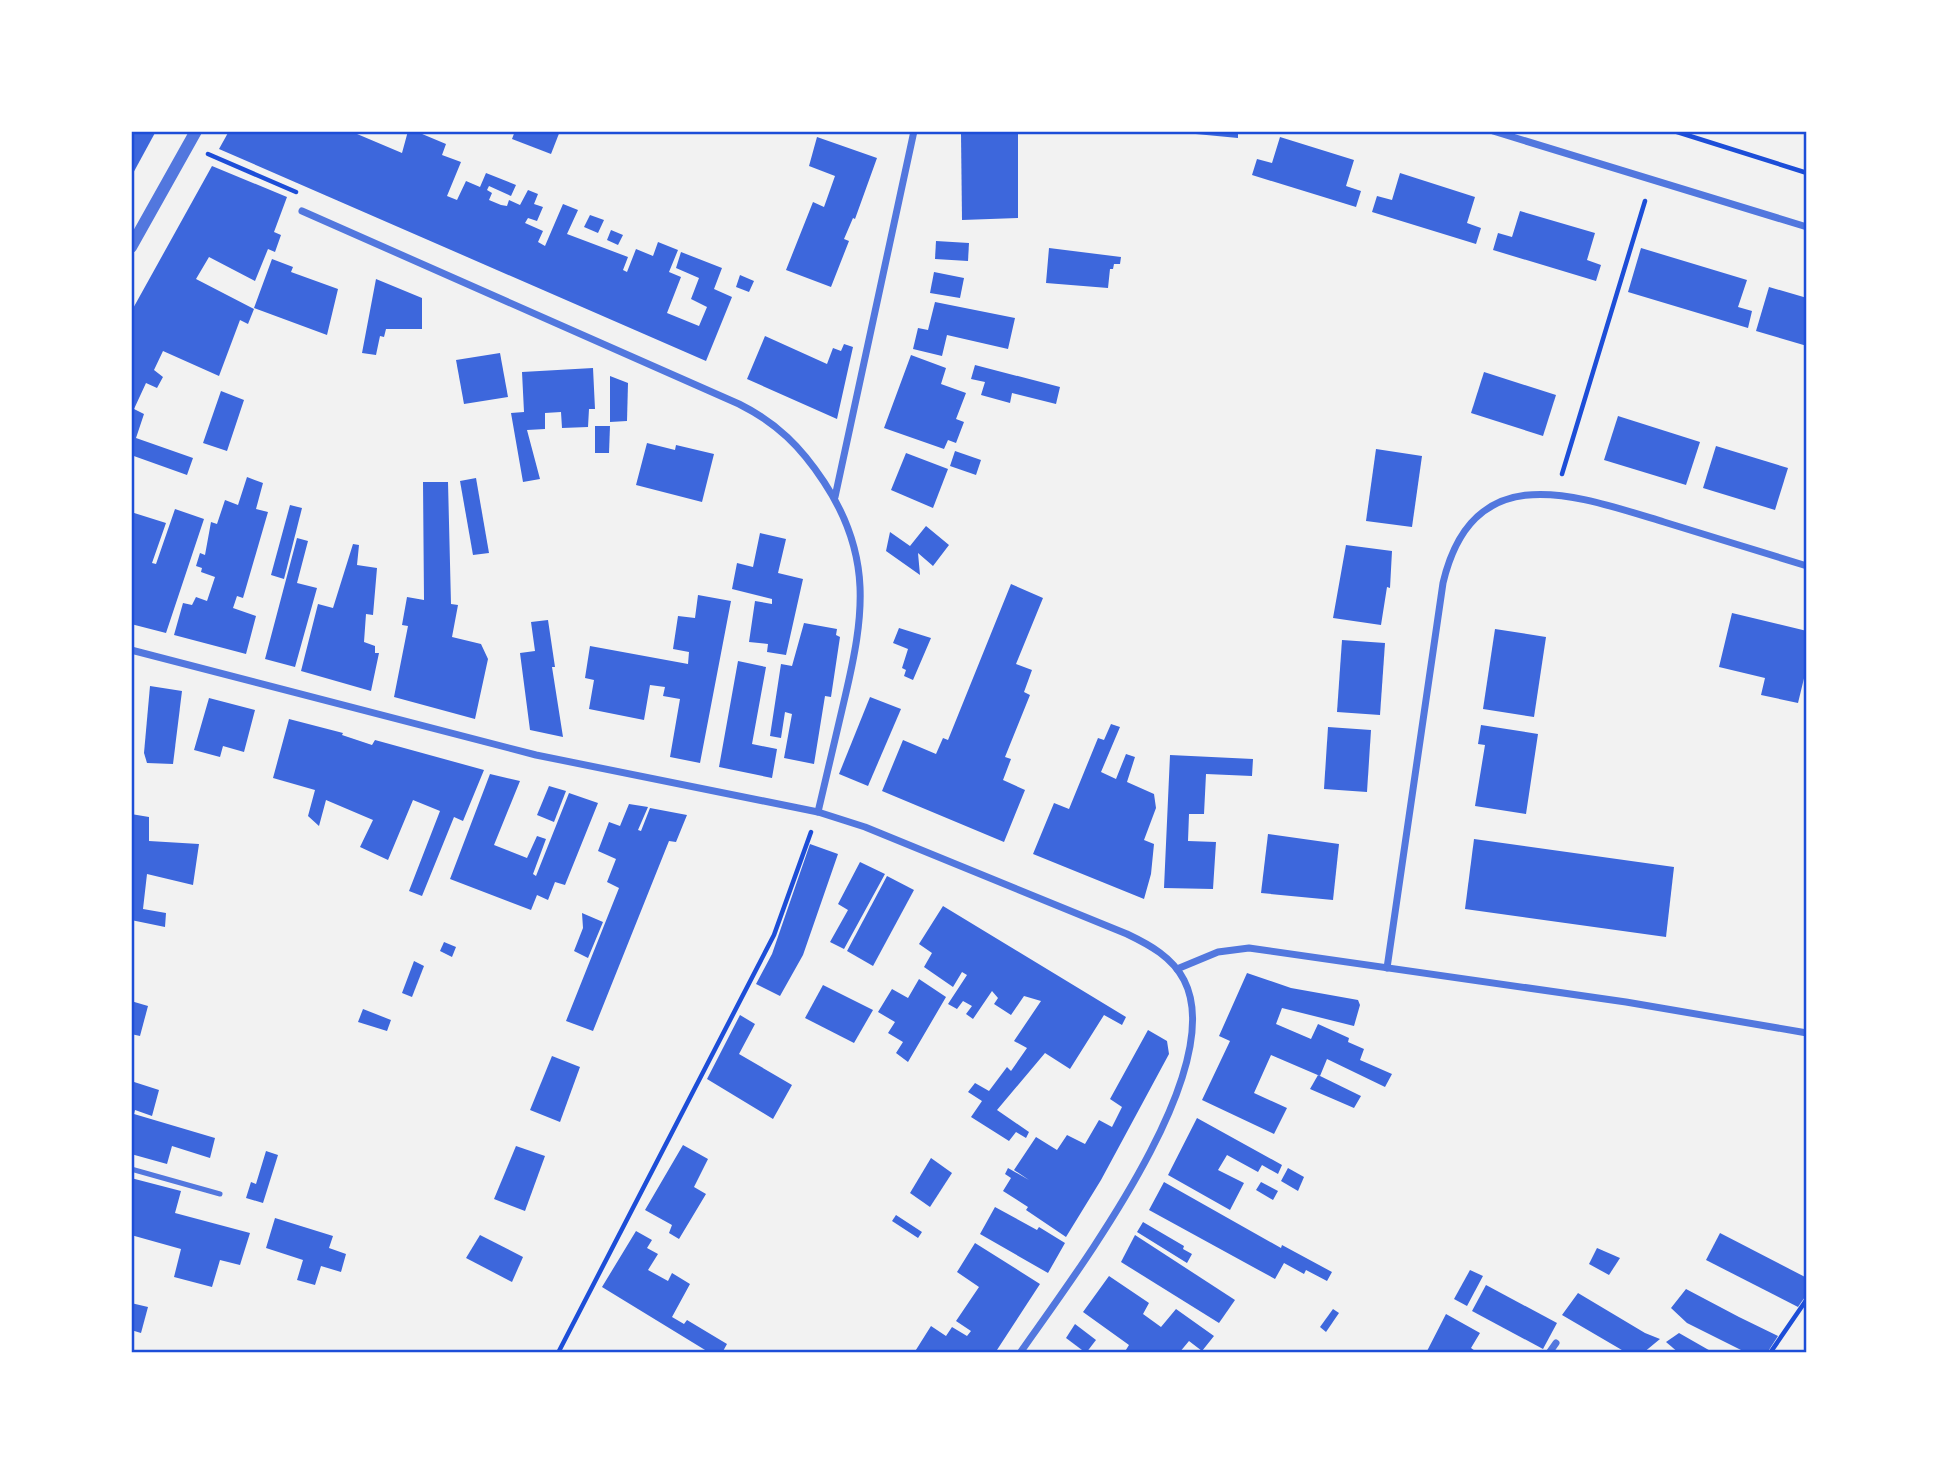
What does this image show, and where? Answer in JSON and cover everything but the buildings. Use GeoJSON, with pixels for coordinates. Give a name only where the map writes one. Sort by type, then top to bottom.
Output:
{"type":"FeatureCollection","features":[{"type":"Feature","properties":{"kind":"street"},"geometry":{"type":"LineString","coordinates":[[131,247],[196,131]]}},
{"type":"Feature","properties":{"kind":"street"},"geometry":{"type":"LineString","coordinates":[[835,497],[914,131]]}},
{"type":"Feature","properties":{"kind":"street"},"geometry":{"type":"LineString","coordinates":[[1493,131],[1807,227]]}},
{"type":"Feature","properties":{"kind":"street"},"geometry":{"type":"LineString","coordinates":[[302,211],[759,415],[796,443],[835,497],[855,545],[862,591],[862,613],[818,812]]}},
{"type":"Feature","properties":{"kind":"street"},"geometry":{"type":"LineString","coordinates":[[1387,968],[1448,560],[1468,527],[1495,505],[1512,498],[1556,493],[1594,500],[1807,566]]}},
{"type":"Feature","properties":{"kind":"street"},"geometry":{"type":"LineString","coordinates":[[131,650],[536,755],[818,812],[865,827],[1127,934],[1163,954],[1177,968],[1190,998],[1193,1036],[1173,1102],[1104,1233],[1020,1353]]}},
{"type":"Feature","properties":{"kind":"street"},"geometry":{"type":"LineString","coordinates":[[1177,968],[1218,952],[1249,948],[1626,1002],[1807,1033]]}},
{"type":"Feature","properties":{"kind":"street"},"geometry":{"type":"LineString","coordinates":[[1549,1353],[1556,1343]]}},
{"type":"Feature","properties":{"kind":"lane"},"geometry":{"type":"LineString","coordinates":[[131,1169],[220,1194]]}},
{"type":"Feature","properties":{"kind":"path"},"geometry":{"type":"LineString","coordinates":[[1674,131],[1807,173]]}},
{"type":"Feature","properties":{"kind":"path"},"geometry":{"type":"LineString","coordinates":[[188,145],[295,190],[302,211]]}},
{"type":"Feature","properties":{"kind":"path"},"geometry":{"type":"LineString","coordinates":[[1556,493],[1652,180]]}},
{"type":"Feature","properties":{"kind":"path"},"geometry":{"type":"LineString","coordinates":[[558,1353],[774,935],[818,812]]}},
{"type":"Feature","properties":{"kind":"path"},"geometry":{"type":"LineString","coordinates":[[1770,1353],[1807,1299]]}}]}
